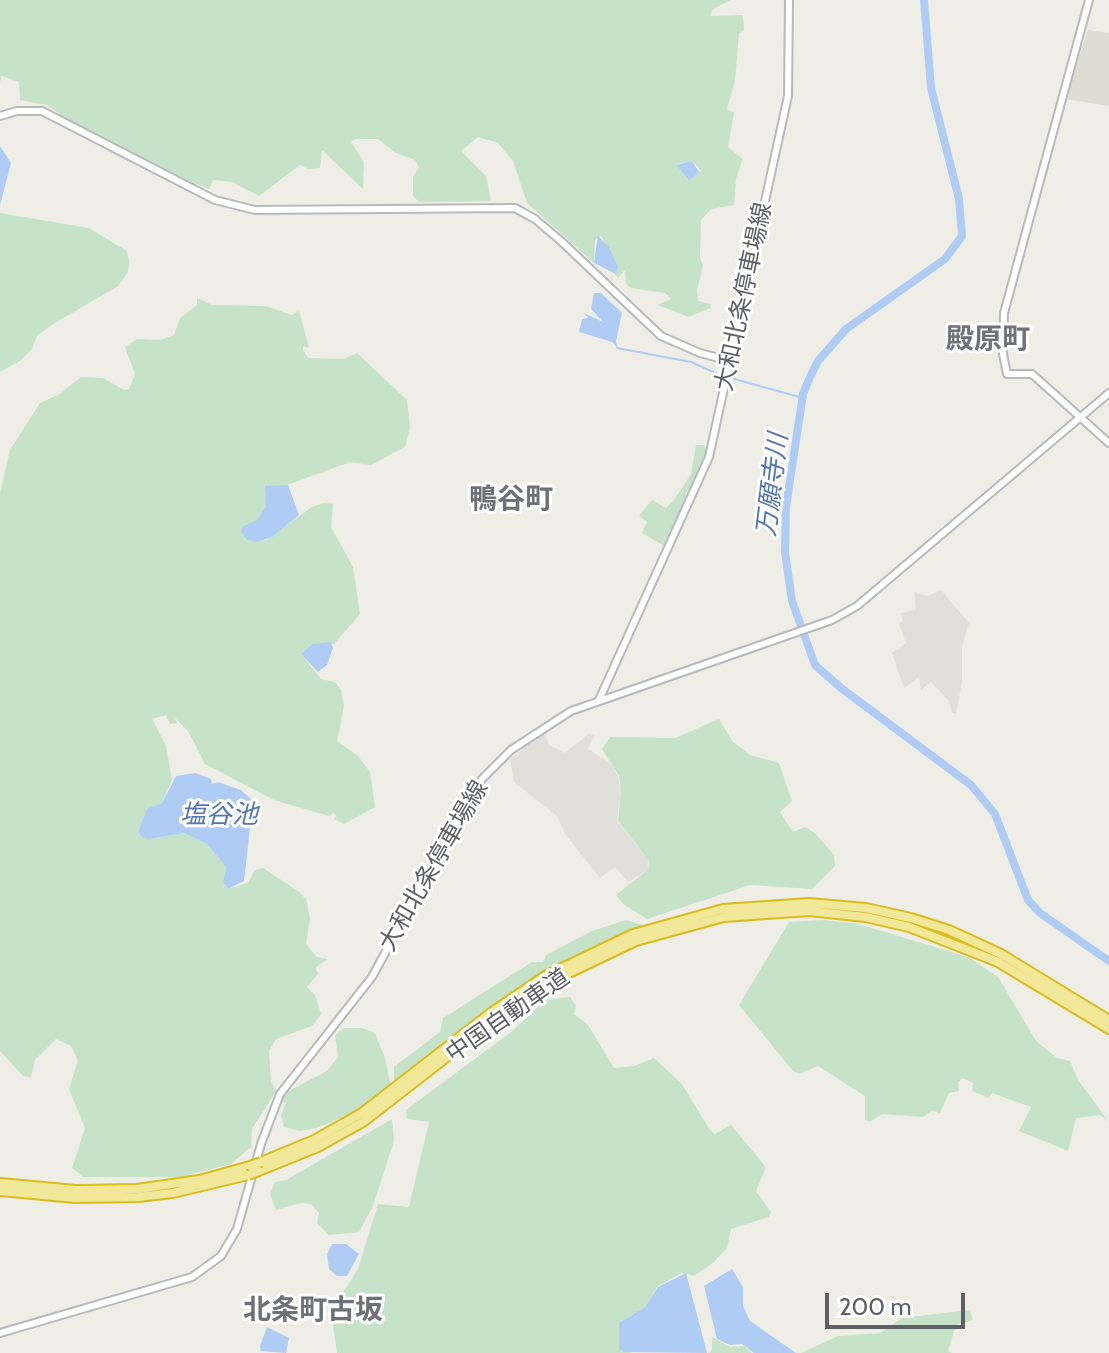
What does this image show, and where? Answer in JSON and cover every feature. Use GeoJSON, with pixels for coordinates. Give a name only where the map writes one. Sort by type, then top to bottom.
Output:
{"type":"FeatureCollection","features":[{"type":"Feature","properties":{"kind":"highway","name":"中国自動車道"},"geometry":{"type":"LineString","coordinates":[[0,1183],[76,1190],[137,1189],[255,1169],[362,1113],[492,1012],[555,971],[633,934],[723,909],[809,903],[866,908],[911,918],[949,930],[1001,954],[1109,1020]]}},
{"type":"Feature","properties":{"kind":"highway","name":"中国自動車道"},"geometry":{"type":"LineString","coordinates":[[0,1191],[75,1198],[173,1193],[318,1147],[363,1122],[497,1018],[548,983],[636,941],[724,917],[809,911],[865,917],[918,929],[998,962],[1109,1029]]}},
{"type":"Feature","properties":{"kind":"street","name":"大和北条停車場線"},"geometry":{"type":"LineString","coordinates":[[0,1333],[192,1277],[221,1256],[237,1229],[261,1144],[280,1094],[372,977],[482,779],[539,729],[599,700],[702,479],[788,96],[789,0]]}},
{"type":"Feature","properties":{"kind":"street"},"geometry":{"type":"LineString","coordinates":[[1089,0],[1026,226],[1002,330],[1007,374],[1032,374],[1109,443]]}},
{"type":"Feature","properties":{"kind":"street"},"geometry":{"type":"LineString","coordinates":[[0,116],[17,111],[42,111],[215,200],[255,210],[515,208],[535,219],[562,242],[661,336],[688,349],[730,361]]}},
{"type":"Feature","properties":{"kind":"street"},"geometry":{"type":"LineString","coordinates":[[599,700],[808,627],[857,606],[1109,393]]}},
{"type":"Feature","properties":{"kind":"shaded area"},"geometry":{"type":"Polygon","coordinates":[[[1088,30],[1109,33],[1109,106],[1065,99],[1088,30]]]}},
{"type":"Feature","properties":{"kind":"shaded area"},"geometry":{"type":"Polygon","coordinates":[[[941,590],[969,623],[962,647],[962,682],[956,714],[952,713],[949,701],[931,682],[921,690],[919,677],[904,688],[892,653],[906,643],[899,624],[903,621],[900,613],[916,610],[914,592],[928,596],[941,590]]]}},
{"type":"Feature","properties":{"kind":"shaded area"},"geometry":{"type":"Polygon","coordinates":[[[545,733],[549,745],[565,753],[590,733],[594,736],[588,749],[610,763],[618,776],[621,790],[617,821],[649,860],[649,869],[628,882],[615,867],[600,878],[565,834],[557,816],[514,782],[510,759],[545,733]]]}},
{"type":"Feature","properties":{"kind":"green space"},"geometry":{"type":"Polygon","coordinates":[[[0,0],[731,0],[713,9],[710,16],[743,15],[744,31],[739,33],[735,81],[727,109],[734,113],[728,147],[743,159],[736,178],[734,205],[711,209],[701,220],[700,258],[703,265],[697,290],[698,301],[710,304],[711,308],[689,317],[657,305],[671,299],[665,293],[631,288],[626,284],[625,270],[618,278],[615,274],[616,264],[601,236],[595,240],[594,263],[527,203],[513,161],[498,143],[478,137],[461,151],[486,176],[491,201],[419,202],[413,196],[413,177],[419,167],[415,160],[396,153],[378,139],[356,139],[351,142],[364,162],[363,189],[322,150],[320,168],[308,169],[300,165],[259,196],[232,182],[213,180],[209,189],[110,149],[47,105],[20,100],[19,82],[2,76],[0,82],[0,0]],[[692,161],[676,164],[688,181],[701,170],[692,161]]]}},
{"type":"Feature","properties":{"kind":"green space"},"geometry":{"type":"Polygon","coordinates":[[[0,213],[89,228],[127,251],[129,260],[128,272],[118,286],[50,326],[37,336],[32,349],[20,361],[0,372],[0,213]]]}},
{"type":"Feature","properties":{"kind":"green space"},"geometry":{"type":"Polygon","coordinates":[[[197,298],[212,305],[266,306],[292,315],[299,311],[309,348],[303,346],[303,350],[308,358],[344,359],[357,353],[407,400],[410,428],[405,447],[371,465],[350,462],[284,486],[266,486],[266,506],[257,520],[243,526],[241,532],[251,541],[266,540],[312,507],[323,503],[333,504],[331,527],[353,567],[360,614],[334,644],[312,644],[301,654],[321,679],[335,682],[341,690],[344,706],[337,741],[358,756],[370,772],[375,807],[344,824],[334,819],[337,816],[333,813],[329,816],[274,800],[205,764],[188,731],[175,718],[177,723],[170,724],[166,715],[152,719],[166,746],[172,780],[162,803],[147,810],[138,832],[149,839],[184,833],[207,844],[226,867],[223,882],[228,889],[248,883],[255,870],[263,868],[298,891],[306,899],[310,918],[306,944],[317,957],[328,959],[316,967],[318,974],[307,987],[315,995],[321,1014],[312,1026],[276,1039],[269,1051],[271,1082],[276,1091],[252,1129],[251,1147],[231,1164],[181,1177],[83,1177],[72,1168],[85,1128],[69,1089],[78,1060],[71,1046],[56,1039],[35,1060],[31,1077],[23,1076],[0,1051],[0,493],[10,450],[40,403],[60,394],[81,377],[103,378],[124,390],[129,389],[135,374],[125,347],[137,339],[160,340],[174,335],[180,318],[197,305],[197,298]]]}},
{"type":"Feature","properties":{"kind":"green space"},"geometry":{"type":"Polygon","coordinates":[[[696,445],[704,445],[709,452],[698,478],[686,493],[684,508],[666,547],[642,533],[647,522],[639,516],[652,500],[666,508],[674,500],[691,474],[696,445]]]}},
{"type":"Feature","properties":{"kind":"green space"},"geometry":{"type":"Polygon","coordinates":[[[719,719],[733,742],[750,755],[779,763],[792,801],[780,812],[793,832],[805,827],[815,833],[834,855],[835,866],[812,889],[750,885],[647,919],[624,905],[616,895],[649,869],[649,860],[618,821],[619,776],[602,749],[610,737],[675,738],[719,719]]]}},
{"type":"Feature","properties":{"kind":"green space"},"geometry":{"type":"Polygon","coordinates":[[[626,920],[645,926],[604,942],[531,980],[477,1017],[394,1085],[394,1067],[440,1032],[443,1018],[532,962],[543,962],[546,955],[592,931],[626,920]]]}},
{"type":"Feature","properties":{"kind":"green space"},"geometry":{"type":"Polygon","coordinates":[[[822,920],[858,924],[970,958],[998,977],[1036,1041],[1057,1058],[1070,1061],[1078,1080],[1109,1122],[1100,1115],[1076,1118],[1068,1151],[1019,1131],[1031,1107],[992,1093],[989,1098],[972,1091],[973,1083],[963,1078],[958,1082],[959,1091],[949,1093],[940,1113],[932,1111],[923,1117],[882,1114],[870,1122],[865,1120],[865,1096],[818,1066],[799,1074],[793,1071],[739,1005],[789,922],[822,920]]]}},
{"type":"Feature","properties":{"kind":"green space"},"geometry":{"type":"Polygon","coordinates":[[[570,997],[576,1006],[574,1014],[588,1025],[614,1068],[634,1066],[654,1058],[682,1084],[710,1130],[715,1134],[731,1125],[766,1167],[756,1191],[771,1212],[769,1217],[731,1229],[727,1248],[714,1262],[694,1276],[682,1273],[658,1286],[645,1307],[619,1323],[619,1348],[632,1353],[337,1353],[331,1311],[358,1269],[378,1204],[409,1207],[429,1122],[407,1119],[406,1110],[511,1032],[545,1000],[570,997]]]}},
{"type":"Feature","properties":{"kind":"green space"},"geometry":{"type":"Polygon","coordinates":[[[344,1028],[362,1028],[375,1033],[385,1058],[391,1087],[359,1110],[317,1128],[299,1131],[284,1127],[281,1115],[286,1103],[280,1101],[285,1093],[327,1071],[338,1057],[335,1035],[344,1028]]]}},
{"type":"Feature","properties":{"kind":"green space"},"geometry":{"type":"Polygon","coordinates":[[[392,1119],[394,1141],[373,1206],[359,1232],[329,1235],[317,1223],[319,1213],[311,1204],[300,1203],[276,1210],[270,1194],[275,1182],[286,1180],[392,1119]]]}},
{"type":"Feature","properties":{"kind":"green space"},"geometry":{"type":"Polygon","coordinates":[[[970,1310],[973,1320],[956,1325],[948,1351],[952,1353],[801,1353],[838,1336],[880,1333],[902,1318],[970,1310]]]}},
{"type":"Feature","properties":{"kind":"green space"},"geometry":{"type":"Polygon","coordinates":[[[712,1337],[730,1347],[744,1346],[752,1353],[708,1353],[712,1351],[712,1337]]]}},
{"type":"Feature","properties":{"kind":"water"},"geometry":{"type":"Polygon","coordinates":[[[0,146],[11,163],[0,205],[0,146]]]}},
{"type":"Feature","properties":{"kind":"water"},"geometry":{"type":"Polygon","coordinates":[[[692,161],[699,172],[689,181],[676,165],[692,161]]]}},
{"type":"Feature","properties":{"kind":"water"},"geometry":{"type":"Polygon","coordinates":[[[598,236],[609,247],[618,267],[616,274],[594,263],[598,236]]]}},
{"type":"Feature","properties":{"kind":"water"},"geometry":{"type":"Polygon","coordinates":[[[594,293],[601,293],[622,313],[616,341],[618,348],[612,342],[579,332],[582,319],[588,318],[584,313],[603,322],[591,309],[594,293]]]}},
{"type":"Feature","properties":{"kind":"water"},"geometry":{"type":"Polygon","coordinates":[[[288,485],[299,515],[272,537],[257,542],[247,540],[241,532],[243,526],[257,520],[266,506],[265,486],[288,485]]]}},
{"type":"Feature","properties":{"kind":"water"},"geometry":{"type":"Polygon","coordinates":[[[331,642],[333,648],[327,665],[318,672],[301,654],[312,644],[331,642]]]}},
{"type":"Feature","properties":{"kind":"water","name":"塩谷池"},"geometry":{"type":"Polygon","coordinates":[[[195,773],[211,779],[212,784],[218,782],[241,790],[253,801],[244,881],[228,889],[223,882],[226,867],[207,844],[184,833],[149,839],[138,832],[147,809],[162,803],[176,776],[195,773]]]}},
{"type":"Feature","properties":{"kind":"water"},"geometry":{"type":"Polygon","coordinates":[[[332,1244],[346,1244],[359,1254],[347,1276],[337,1276],[329,1269],[327,1254],[332,1244]]]}},
{"type":"Feature","properties":{"kind":"water"},"geometry":{"type":"Polygon","coordinates":[[[732,1269],[743,1287],[743,1306],[750,1321],[796,1353],[754,1353],[742,1344],[730,1345],[717,1339],[704,1286],[732,1269]]]}},
{"type":"Feature","properties":{"kind":"water"},"geometry":{"type":"Polygon","coordinates":[[[686,1273],[707,1353],[623,1352],[619,1348],[619,1323],[645,1307],[658,1287],[686,1273]]]}},
{"type":"Feature","properties":{"kind":"water"},"geometry":{"type":"Polygon","coordinates":[[[267,1327],[289,1338],[286,1353],[261,1351],[267,1327]]]}},
{"type":"Feature","properties":{"kind":"waterway","name":"万願寺川"},"geometry":{"type":"LineString","coordinates":[[924,0],[931,88],[959,199],[962,236],[945,259],[846,329],[818,361],[810,377],[803,394],[786,507],[785,552],[792,601],[815,665],[971,785],[995,814],[1028,900],[1040,913],[1109,961]]}},
{"type":"Feature","properties":{"kind":"waterway"},"geometry":{"type":"LineString","coordinates":[[617,348],[691,362],[720,375],[803,398]]}},
{"type":"Feature","properties":{"kind":"district","name":"殿原町"},"geometry":{"type":"Point","coordinates":[988,340]}},
{"type":"Feature","properties":{"kind":"district","name":"鴨谷町"},"geometry":{"type":"Point","coordinates":[511,500]}},
{"type":"Feature","properties":{"kind":"district","name":"北条町古坂"},"geometry":{"type":"Point","coordinates":[313,1311]}}]}
